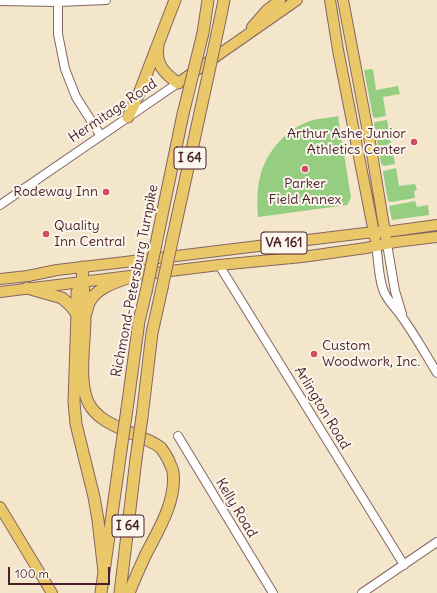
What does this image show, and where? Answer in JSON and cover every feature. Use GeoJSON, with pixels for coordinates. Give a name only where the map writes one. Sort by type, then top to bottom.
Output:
{"type":"FeatureCollection","features":[{"type":"Feature","properties":{"kind":"highway"},"geometry":{"type":"LineString","coordinates":[[128,117],[140,91],[174,0]]}},
{"type":"Feature","properties":{"kind":"highway","name":"Richmond-Petersburg Turnpike"},"geometry":{"type":"LineString","coordinates":[[101,593],[140,321],[208,0]]}},
{"type":"Feature","properties":{"kind":"highway","name":"Richmond-Petersburg Turnpike"},"geometry":{"type":"LineString","coordinates":[[120,593],[152,333],[224,0]]}},
{"type":"Feature","properties":{"kind":"highway"},"geometry":{"type":"LineString","coordinates":[[159,40],[157,52],[161,65],[168,76],[178,83]]}},
{"type":"Feature","properties":{"kind":"highway"},"geometry":{"type":"LineString","coordinates":[[79,267],[85,395],[91,408],[100,417],[153,442],[167,457],[173,472],[173,488],[170,504],[135,577],[129,593]]}},
{"type":"Feature","properties":{"kind":"highway"},"geometry":{"type":"LineString","coordinates":[[104,572],[94,497],[76,424],[74,402],[81,316],[95,295],[101,290],[114,283],[136,275]]}},
{"type":"Feature","properties":{"kind":"highway"},"geometry":{"type":"LineString","coordinates":[[27,288],[62,298],[81,316]]}},
{"type":"Feature","properties":{"kind":"main road","name":"Hermitage Road"},"geometry":{"type":"LineString","coordinates":[[242,39],[267,10],[280,0]]}},
{"type":"Feature","properties":{"kind":"main road","name":"Hermitage Road"},"geometry":{"type":"LineString","coordinates":[[178,83],[297,0]]}},
{"type":"Feature","properties":{"kind":"main road"},"geometry":{"type":"LineString","coordinates":[[330,0],[349,109],[376,246]]}},
{"type":"Feature","properties":{"kind":"main road"},"geometry":{"type":"LineString","coordinates":[[343,0],[371,148],[387,244]]}},
{"type":"Feature","properties":{"kind":"main road"},"geometry":{"type":"LineString","coordinates":[[349,109],[357,111],[360,117],[364,137],[371,148]]}},
{"type":"Feature","properties":{"kind":"main road","name":"VA 161"},"geometry":{"type":"LineString","coordinates":[[0,280],[79,267],[437,225]]}},
{"type":"Feature","properties":{"kind":"main road","name":"VA 161"},"geometry":{"type":"LineString","coordinates":[[0,292],[302,256],[437,237]]}},
{"type":"Feature","properties":{"kind":"main road"},"geometry":{"type":"LineString","coordinates":[[219,265],[220,260],[227,255],[267,249],[291,242]]}},
{"type":"Feature","properties":{"kind":"main road"},"geometry":{"type":"LineString","coordinates":[[1,509],[52,593]]}},
{"type":"Feature","properties":{"kind":"street"},"geometry":{"type":"LineString","coordinates":[[0,1],[106,0]]}},
{"type":"Feature","properties":{"kind":"street"},"geometry":{"type":"LineString","coordinates":[[58,1],[58,34],[65,69],[76,97],[101,136]]}},
{"type":"Feature","properties":{"kind":"street","name":"Hermitage Road"},"geometry":{"type":"LineString","coordinates":[[0,205],[178,83]]}},
{"type":"Feature","properties":{"kind":"street"},"geometry":{"type":"LineString","coordinates":[[387,244],[394,291],[404,318],[437,373]]}},
{"type":"Feature","properties":{"kind":"street"},"geometry":{"type":"LineString","coordinates":[[376,246],[384,292],[390,303],[404,318]]}},
{"type":"Feature","properties":{"kind":"street","name":"Arlington Road"},"geometry":{"type":"LineString","coordinates":[[219,265],[404,565]]}},
{"type":"Feature","properties":{"kind":"street","name":"Kelly Road"},"geometry":{"type":"LineString","coordinates":[[178,436],[273,593]]}},
{"type":"Feature","properties":{"kind":"street"},"geometry":{"type":"LineString","coordinates":[[362,593],[437,542]]}},
{"type":"Feature","properties":{"kind":"green space"},"geometry":{"type":"Polygon","coordinates":[[[364,70],[373,70],[376,90],[398,86],[400,94],[383,97],[386,116],[373,117],[364,70]]]}},
{"type":"Feature","properties":{"kind":"green space","name":"Parker Field Annex"},"geometry":{"type":"Polygon","coordinates":[[[338,116],[351,198],[347,205],[258,217],[258,186],[263,168],[272,150],[285,136],[301,125],[313,120],[338,116]]]}},
{"type":"Feature","properties":{"kind":"green space"},"geometry":{"type":"Polygon","coordinates":[[[387,120],[395,164],[384,166],[381,164],[374,124],[375,122],[387,120]]]}},
{"type":"Feature","properties":{"kind":"green space"},"geometry":{"type":"Polygon","coordinates":[[[396,168],[399,186],[415,184],[417,190],[414,191],[415,198],[391,202],[388,201],[383,172],[396,168]]]}},
{"type":"Feature","properties":{"kind":"green space"},"geometry":{"type":"Polygon","coordinates":[[[415,201],[417,207],[428,205],[429,215],[392,220],[389,206],[415,201]]]}},
{"type":"Feature","properties":{"kind":"place","name":"Arthur Ashe Junior Athletics Center"},"geometry":{"type":"Point","coordinates":[414,142]}},
{"type":"Feature","properties":{"kind":"place","name":"Parker Field Annex"},"geometry":{"type":"Point","coordinates":[305,169]}},
{"type":"Feature","properties":{"kind":"place","name":"Rodeway Inn"},"geometry":{"type":"Point","coordinates":[106,192]}},
{"type":"Feature","properties":{"kind":"place","name":"Quality Inn Central"},"geometry":{"type":"Point","coordinates":[46,234]}},
{"type":"Feature","properties":{"kind":"place","name":"Custom Woodwork, Inc."},"geometry":{"type":"Point","coordinates":[314,354]}}]}
